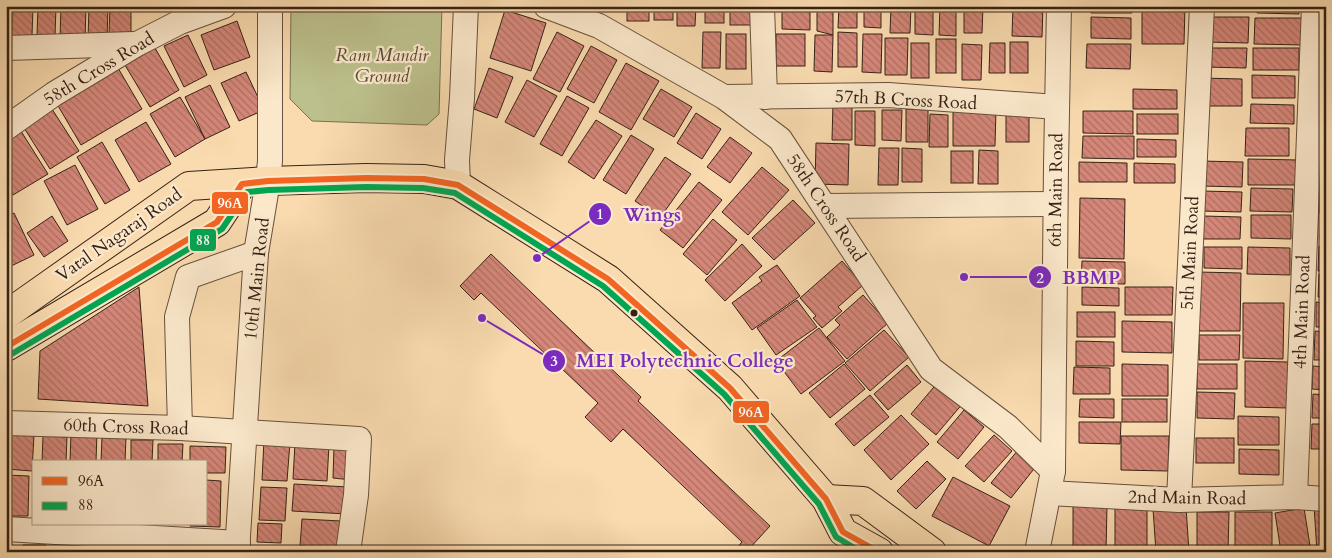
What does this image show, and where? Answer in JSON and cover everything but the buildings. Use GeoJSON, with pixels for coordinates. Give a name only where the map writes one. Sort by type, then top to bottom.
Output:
{"type":"FeatureCollection","features":[{"type":"Feature","properties":{"kind":"main road","name":"Vatal Nagaraj Road"},"geometry":{"type":"LineString","coordinates":[[6,315],[190,186],[268,181],[424,178],[458,185],[608,279],[730,388],[826,499],[843,532],[879,552]]}},
{"type":"Feature","properties":{"kind":"main road","name":"Vatal Nagaraj Road"},"geometry":{"type":"LineString","coordinates":[[6,347],[216,222],[242,184]]}},
{"type":"Feature","properties":{"kind":"main road"},"geometry":{"type":"LineString","coordinates":[[826,499],[863,501],[932,552]]}},
{"type":"Feature","properties":{"kind":"street","name":"58th Cross Road"},"geometry":{"type":"LineString","coordinates":[[6,128],[54,94],[137,44],[180,22],[224,6]]}},
{"type":"Feature","properties":{"kind":"street","name":"10th Main Road"},"geometry":{"type":"LineString","coordinates":[[237,547],[256,253],[268,181],[270,6]]}},
{"type":"Feature","properties":{"kind":"street"},"geometry":{"type":"LineString","coordinates":[[458,185],[457,160],[466,6]]}},
{"type":"Feature","properties":{"kind":"street","name":"58th Cross Road"},"geometry":{"type":"LineString","coordinates":[[546,6],[599,26],[724,97],[780,139],[931,369],[1008,427],[1051,482]]}},
{"type":"Feature","properties":{"kind":"street"},"geometry":{"type":"LineString","coordinates":[[762,6],[765,97]]}},
{"type":"Feature","properties":{"kind":"street","name":"6th Main Road"},"geometry":{"type":"LineString","coordinates":[[1037,552],[1051,482],[1059,6]]}},
{"type":"Feature","properties":{"kind":"street","name":"5th Main Road"},"geometry":{"type":"LineString","coordinates":[[1179,500],[1202,6]]}},
{"type":"Feature","properties":{"kind":"street","name":"4th Main Road"},"geometry":{"type":"LineString","coordinates":[[1295,497],[1314,6]]}},
{"type":"Feature","properties":{"kind":"street"},"geometry":{"type":"LineString","coordinates":[[6,48],[137,44]]}},
{"type":"Feature","properties":{"kind":"street","name":"57th B Cross Road"},"geometry":{"type":"LineString","coordinates":[[724,97],[888,95],[1057,107]]}},
{"type":"Feature","properties":{"kind":"street"},"geometry":{"type":"LineString","coordinates":[[825,206],[1055,204]]}},
{"type":"Feature","properties":{"kind":"street"},"geometry":{"type":"LineString","coordinates":[[180,428],[177,317],[188,277],[256,253]]}},
{"type":"Feature","properties":{"kind":"street","name":"60th Cross Road"},"geometry":{"type":"LineString","coordinates":[[6,424],[180,428],[359,439],[356,495],[348,552]]}},
{"type":"Feature","properties":{"kind":"street","name":"2nd Main Road"},"geometry":{"type":"LineString","coordinates":[[1051,482],[1179,500],[1326,498]]}},
{"type":"Feature","properties":{"kind":"street"},"geometry":{"type":"LineString","coordinates":[[6,529],[237,547]]}},
{"type":"Feature","properties":{"kind":"green space","name":"Ram Mandir Ground"},"geometry":{"type":"Polygon","coordinates":[[[291,6],[442,6],[439,114],[427,125],[312,121],[290,99],[291,6]]]}},
{"type":"Feature","properties":{"kind":"transit line","name":"96A"},"geometry":{"type":"LineString","coordinates":[[6,347],[217,222],[242,184],[268,181],[366,178],[424,179],[458,185],[608,279],[730,388],[826,499],[843,532],[879,552]]}},
{"type":"Feature","properties":{"kind":"transit line","name":"88"},"geometry":{"type":"LineString","coordinates":[[10,355],[222,229],[247,192],[366,187],[423,188],[455,193],[603,286],[724,394],[819,504],[836,537],[861,552]]}},
{"type":"Feature","properties":{"kind":"place","name":"Wings"},"geometry":{"type":"Point","coordinates":[537,258]}},
{"type":"Feature","properties":{"kind":"place","name":"BBMP"},"geometry":{"type":"Point","coordinates":[964,277]}},
{"type":"Feature","properties":{"kind":"place","name":"MEI Polytechnic College"},"geometry":{"type":"Point","coordinates":[482,318]}}]}
